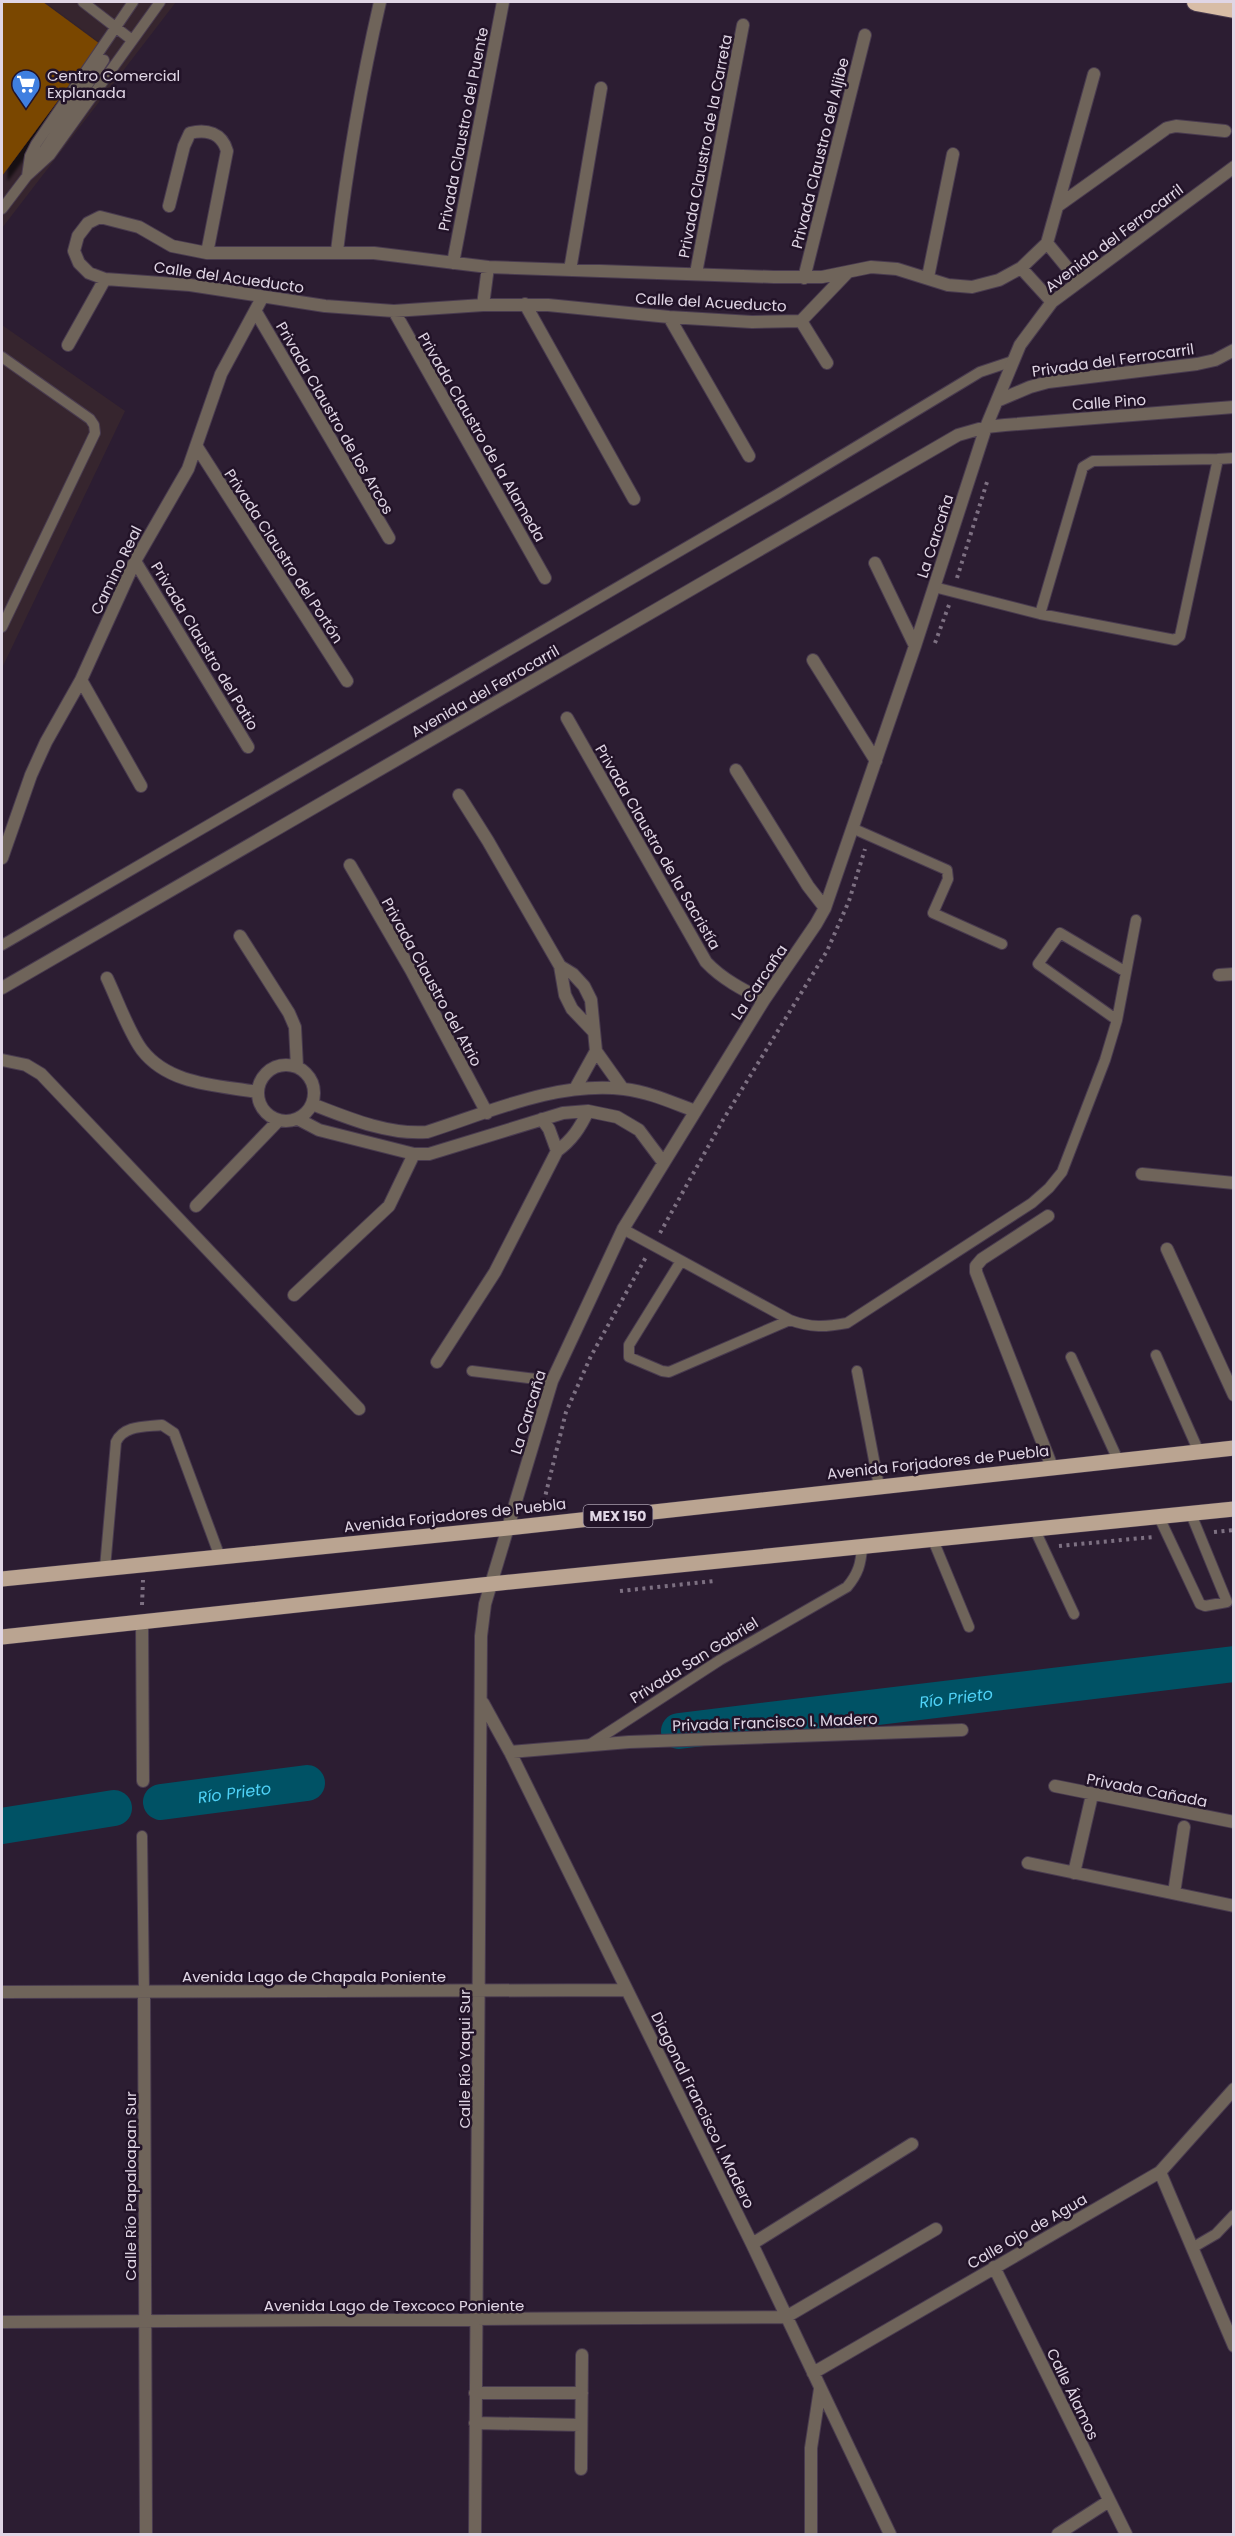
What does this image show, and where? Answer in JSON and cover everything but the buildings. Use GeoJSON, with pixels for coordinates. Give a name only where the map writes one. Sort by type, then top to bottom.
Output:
{"type":"FeatureCollection","features":[{"type":"Feature","properties":{"kind":"highway"},"geometry":{"type":"LineString","coordinates":[[1196,2],[1233,9]]}},
{"type":"Feature","properties":{"kind":"main road","name":"Avenida Forjadores de Puebla"},"geometry":{"type":"LineString","coordinates":[[2,1578],[508,1528],[1233,1448]]}},
{"type":"Feature","properties":{"kind":"main road"},"geometry":{"type":"LineString","coordinates":[[2,1637],[491,1584],[1233,1509]]}},
{"type":"Feature","properties":{"kind":"street"},"geometry":{"type":"LineString","coordinates":[[337,251],[344,188],[361,84],[380,2]]}},
{"type":"Feature","properties":{"kind":"street","name":"Privada Claustro del Puente"},"geometry":{"type":"LineString","coordinates":[[453,263],[503,2]]}},
{"type":"Feature","properties":{"kind":"street","name":"Privada Claustro de la Carreta"},"geometry":{"type":"LineString","coordinates":[[696,273],[743,25]]}},
{"type":"Feature","properties":{"kind":"street","name":"Privada Claustro del Aljibe"},"geometry":{"type":"LineString","coordinates":[[804,278],[864,35]]}},
{"type":"Feature","properties":{"kind":"street"},"geometry":{"type":"LineString","coordinates":[[1079,282],[1047,243],[1094,74]]}},
{"type":"Feature","properties":{"kind":"street"},"geometry":{"type":"LineString","coordinates":[[570,270],[601,88]]}},
{"type":"Feature","properties":{"kind":"street"},"geometry":{"type":"LineString","coordinates":[[1059,205],[1167,128],[1176,126],[1226,131]]}},
{"type":"Feature","properties":{"kind":"street"},"geometry":{"type":"LineString","coordinates":[[169,206],[184,146],[190,134],[203,130],[213,133],[224,141],[228,152],[207,253]]}},
{"type":"Feature","properties":{"kind":"street"},"geometry":{"type":"LineString","coordinates":[[928,277],[953,154]]}},
{"type":"Feature","properties":{"kind":"street","name":"Avenida del Ferrocarril"},"geometry":{"type":"LineString","coordinates":[[1007,376],[1020,345],[1052,302],[1233,167]]}},
{"type":"Feature","properties":{"kind":"street","name":"Calle del Acueducto"},"geometry":{"type":"LineString","coordinates":[[847,273],[801,321],[752,322],[669,317],[581,306],[483,305],[394,311],[325,306],[190,285],[105,279],[89,273],[79,263],[74,251],[78,236],[88,223],[100,217],[139,227],[172,246],[207,253],[337,251],[374,253],[488,267],[804,278],[847,273],[871,267],[897,269],[948,285],[972,287],[999,280],[1021,268],[1047,243]]}},
{"type":"Feature","properties":{"kind":"street"},"geometry":{"type":"LineString","coordinates":[[483,305],[488,267]]}},
{"type":"Feature","properties":{"kind":"street"},"geometry":{"type":"LineString","coordinates":[[1021,268],[1052,302]]}},
{"type":"Feature","properties":{"kind":"street"},"geometry":{"type":"LineString","coordinates":[[68,345],[105,279]]}},
{"type":"Feature","properties":{"kind":"street","name":"Camino Real"},"geometry":{"type":"LineString","coordinates":[[2,858],[31,775],[46,742],[81,680],[135,561],[188,470],[220,374],[262,298]]}},
{"type":"Feature","properties":{"kind":"street"},"geometry":{"type":"LineString","coordinates":[[525,304],[634,499]]}},
{"type":"Feature","properties":{"kind":"street","name":"Privada Claustro de la Alameda"},"geometry":{"type":"LineString","coordinates":[[394,311],[545,578]]}},
{"type":"Feature","properties":{"kind":"street","name":"Privada Claustro de los Arcos"},"geometry":{"type":"LineString","coordinates":[[256,312],[389,538]]}},
{"type":"Feature","properties":{"kind":"street"},"geometry":{"type":"LineString","coordinates":[[669,317],[749,456]]}},
{"type":"Feature","properties":{"kind":"street"},"geometry":{"type":"LineString","coordinates":[[801,321],[828,363]]}},
{"type":"Feature","properties":{"kind":"street","name":"Privada del Ferrocarril"},"geometry":{"type":"LineString","coordinates":[[997,401],[1048,382],[1197,364],[1215,360],[1233,350]]}},
{"type":"Feature","properties":{"kind":"street","name":"La Carcaña"},"geometry":{"type":"LineString","coordinates":[[491,1584],[552,1381],[623,1229],[694,1111],[825,908],[915,646],[986,427],[1007,376]]}},
{"type":"Feature","properties":{"kind":"street","name":"Calle Pino"},"geometry":{"type":"LineString","coordinates":[[986,427],[1233,407]]}},
{"type":"Feature","properties":{"kind":"street","name":"Avenida del Ferrocarril"},"geometry":{"type":"LineString","coordinates":[[2,988],[958,435],[986,427]]}},
{"type":"Feature","properties":{"kind":"street","name":"Privada Claustro del Portón"},"geometry":{"type":"LineString","coordinates":[[197,447],[347,681]]}},
{"type":"Feature","properties":{"kind":"street","name":"Privada Claustro del Patio"},"geometry":{"type":"LineString","coordinates":[[135,561],[248,747]]}},
{"type":"Feature","properties":{"kind":"street"},"geometry":{"type":"LineString","coordinates":[[875,563],[915,646]]}},
{"type":"Feature","properties":{"kind":"street"},"geometry":{"type":"LineString","coordinates":[[813,660],[876,760]]}},
{"type":"Feature","properties":{"kind":"street"},"geometry":{"type":"LineString","coordinates":[[81,680],[141,786]]}},
{"type":"Feature","properties":{"kind":"street","name":"Privada Claustro de la Sacristía"},"geometry":{"type":"LineString","coordinates":[[567,718],[706,962],[714,971],[741,989],[764,1000]]}},
{"type":"Feature","properties":{"kind":"street"},"geometry":{"type":"LineString","coordinates":[[736,770],[808,886],[825,908]]}},
{"type":"Feature","properties":{"kind":"street"},"geometry":{"type":"LineString","coordinates":[[459,795],[560,966],[561,981],[569,1002],[581,1021],[593,1031]]}},
{"type":"Feature","properties":{"kind":"street","name":"Privada Claustro del Atrio"},"geometry":{"type":"LineString","coordinates":[[350,865],[411,970],[487,1113]]}},
{"type":"Feature","properties":{"kind":"street"},"geometry":{"type":"LineString","coordinates":[[240,936],[292,1020],[297,1067]]}},
{"type":"Feature","properties":{"kind":"street"},"geometry":{"type":"LineString","coordinates":[[560,966],[573,974],[584,986],[591,1000],[594,1016],[593,1031],[596,1051],[623,1089]]}},
{"type":"Feature","properties":{"kind":"street"},"geometry":{"type":"LineString","coordinates":[[1220,975],[1233,974]]}},
{"type":"Feature","properties":{"kind":"street"},"geometry":{"type":"LineString","coordinates":[[108,978],[141,1048],[160,1067],[187,1080],[257,1092]]}},
{"type":"Feature","properties":{"kind":"street"},"geometry":{"type":"LineString","coordinates":[[575,1089],[596,1051]]}},
{"type":"Feature","properties":{"kind":"street"},"geometry":{"type":"LineString","coordinates":[[2,1060],[26,1065],[41,1074],[359,1409]]}},
{"type":"Feature","properties":{"kind":"street"},"geometry":{"type":"LineString","coordinates":[[288,1065],[297,1067],[304,1072],[314,1087],[312,1104],[307,1113],[298,1119],[278,1120],[262,1110],[257,1092],[264,1075],[271,1069],[288,1065]]}},
{"type":"Feature","properties":{"kind":"street"},"geometry":{"type":"LineString","coordinates":[[312,1104],[340,1115],[410,1133],[427,1132],[552,1093],[575,1089],[623,1089],[652,1095],[694,1111]]}},
{"type":"Feature","properties":{"kind":"street"},"geometry":{"type":"LineString","coordinates":[[298,1119],[319,1130],[414,1155],[429,1154],[563,1113],[588,1111],[617,1116],[639,1130],[663,1162]]}},
{"type":"Feature","properties":{"kind":"street"},"geometry":{"type":"LineString","coordinates":[[437,1362],[495,1272],[557,1152],[576,1134],[588,1111]]}},
{"type":"Feature","properties":{"kind":"street"},"geometry":{"type":"LineString","coordinates":[[542,1119],[552,1134],[557,1152]]}},
{"type":"Feature","properties":{"kind":"street"},"geometry":{"type":"LineString","coordinates":[[195,1206],[278,1120]]}},
{"type":"Feature","properties":{"kind":"street"},"geometry":{"type":"LineString","coordinates":[[294,1295],[389,1206],[414,1155]]}},
{"type":"Feature","properties":{"kind":"street"},"geometry":{"type":"LineString","coordinates":[[1142,1174],[1233,1183]]}},
{"type":"Feature","properties":{"kind":"street"},"geometry":{"type":"LineString","coordinates":[[1048,1216],[982,1259],[976,1266],[976,1272],[1052,1467]]}},
{"type":"Feature","properties":{"kind":"street"},"geometry":{"type":"LineString","coordinates":[[1167,1249],[1233,1395]]}},
{"type":"Feature","properties":{"kind":"street","name":"Calle Río Yaqui Sur"},"geometry":{"type":"LineString","coordinates":[[475,2535],[481,1636],[485,1604],[491,1584]]}},
{"type":"Feature","properties":{"kind":"street"},"geometry":{"type":"LineString","coordinates":[[142,1622],[143,1781]]}},
{"type":"Feature","properties":{"kind":"street","name":"Diagonal Francisco I. Madero"},"geometry":{"type":"LineString","coordinates":[[482,1702],[510,1752],[752,2244],[890,2535]]}},
{"type":"Feature","properties":{"kind":"street","name":"Privada Francisco I. Madero"},"geometry":{"type":"LineString","coordinates":[[589,1745],[962,1730]]}},
{"type":"Feature","properties":{"kind":"street","name":"Privada San Gabriel"},"geometry":{"type":"LineString","coordinates":[[510,1752],[589,1745]]}},
{"type":"Feature","properties":{"kind":"street","name":"Privada Cañada"},"geometry":{"type":"LineString","coordinates":[[1055,1786],[1233,1822]]}},
{"type":"Feature","properties":{"kind":"street"},"geometry":{"type":"LineString","coordinates":[[1074,1873],[1092,1795]]}},
{"type":"Feature","properties":{"kind":"street"},"geometry":{"type":"LineString","coordinates":[[1174,1893],[1184,1827]]}},
{"type":"Feature","properties":{"kind":"street"},"geometry":{"type":"LineString","coordinates":[[1028,1863],[1233,1906]]}},
{"type":"Feature","properties":{"kind":"street","name":"Avenida Lago de Chapala Poniente"},"geometry":{"type":"LineString","coordinates":[[2,1992],[627,1990]]}},
{"type":"Feature","properties":{"kind":"street","name":"Calle Río Papaloapan Sur"},"geometry":{"type":"LineString","coordinates":[[144,1991],[146,2535]]}},
{"type":"Feature","properties":{"kind":"street","name":"Calle Ojo de Agua"},"geometry":{"type":"LineString","coordinates":[[813,2373],[1160,2172],[1233,2089]]}},
{"type":"Feature","properties":{"kind":"street"},"geometry":{"type":"LineString","coordinates":[[752,2244],[912,2144]]}},
{"type":"Feature","properties":{"kind":"street"},"geometry":{"type":"LineString","coordinates":[[1160,2172],[1233,2346]]}},
{"type":"Feature","properties":{"kind":"street"},"geometry":{"type":"LineString","coordinates":[[786,2317],[936,2229]]}},
{"type":"Feature","properties":{"kind":"street","name":"Calle Álamos"},"geometry":{"type":"LineString","coordinates":[[994,2267],[1126,2535]]}},
{"type":"Feature","properties":{"kind":"street","name":"Avenida Lago de Texcoco Poniente"},"geometry":{"type":"LineString","coordinates":[[2,2322],[786,2317]]}},
{"type":"Feature","properties":{"kind":"street"},"geometry":{"type":"LineString","coordinates":[[581,2469],[582,2355]]}},
{"type":"Feature","properties":{"kind":"street"},"geometry":{"type":"LineString","coordinates":[[811,2535],[811,2448],[820,2389]]}},
{"type":"Feature","properties":{"kind":"street"},"geometry":{"type":"LineString","coordinates":[[475,2393],[582,2393]]}},
{"type":"Feature","properties":{"kind":"street"},"geometry":{"type":"LineString","coordinates":[[475,2423],[581,2425]]}},
{"type":"Feature","properties":{"kind":"street"},"geometry":{"type":"LineString","coordinates":[[1058,2535],[1109,2501]]}},
{"type":"Feature","properties":{"kind":"lane"},"geometry":{"type":"LineString","coordinates":[[83,2],[132,40]]}},
{"type":"Feature","properties":{"kind":"lane"},"geometry":{"type":"LineString","coordinates":[[27,176],[30,156],[36,144],[133,2]]}},
{"type":"Feature","properties":{"kind":"lane"},"geometry":{"type":"LineString","coordinates":[[27,176],[50,155],[160,2]]}},
{"type":"Feature","properties":{"kind":"lane"},"geometry":{"type":"LineString","coordinates":[[2,209],[27,176],[104,60]]}},
{"type":"Feature","properties":{"kind":"lane"},"geometry":{"type":"LineString","coordinates":[[2,357],[90,419],[95,433],[2,627]]}},
{"type":"Feature","properties":{"kind":"lane"},"geometry":{"type":"LineString","coordinates":[[2,945],[778,494],[980,372],[1013,361]]}},
{"type":"Feature","properties":{"kind":"lane"},"geometry":{"type":"LineString","coordinates":[[1040,614],[1083,467],[1093,462],[1233,458]]}},
{"type":"Feature","properties":{"kind":"lane"},"geometry":{"type":"LineString","coordinates":[[934,587],[1040,614],[1171,640],[1180,636],[1218,459]]}},
{"type":"Feature","properties":{"kind":"lane"},"geometry":{"type":"LineString","coordinates":[[852,828],[946,870],[948,879],[933,913],[1002,944]]}},
{"type":"Feature","properties":{"kind":"lane"},"geometry":{"type":"LineString","coordinates":[[623,1229],[790,1320],[807,1327],[848,1323],[1032,1203],[1062,1172],[1117,1020],[1136,920]]}},
{"type":"Feature","properties":{"kind":"lane"},"geometry":{"type":"LineString","coordinates":[[1117,1020],[1038,964],[1060,933],[1126,972]]}},
{"type":"Feature","properties":{"kind":"lane"},"geometry":{"type":"LineString","coordinates":[[681,1261],[629,1345],[629,1357],[669,1372],[790,1320]]}},
{"type":"Feature","properties":{"kind":"lane"},"geometry":{"type":"LineString","coordinates":[[1156,1355],[1198,1452]]}},
{"type":"Feature","properties":{"kind":"lane"},"geometry":{"type":"LineString","coordinates":[[1071,1357],[1118,1460]]}},
{"type":"Feature","properties":{"kind":"lane"},"geometry":{"type":"LineString","coordinates":[[472,1371],[552,1381]]}},
{"type":"Feature","properties":{"kind":"lane"},"geometry":{"type":"LineString","coordinates":[[857,1371],[879,1486]]}},
{"type":"Feature","properties":{"kind":"lane"},"geometry":{"type":"LineString","coordinates":[[105,1568],[116,1442],[119,1435],[126,1430],[162,1425],[174,1433],[220,1557]]}},
{"type":"Feature","properties":{"kind":"lane"},"geometry":{"type":"LineString","coordinates":[[1159,1517],[1200,1604],[1205,1606],[1227,1602],[1191,1514]]}},
{"type":"Feature","properties":{"kind":"lane"},"geometry":{"type":"LineString","coordinates":[[1035,1530],[1074,1614]]}},
{"type":"Feature","properties":{"kind":"lane"},"geometry":{"type":"LineString","coordinates":[[933,1540],[969,1627]]}},
{"type":"Feature","properties":{"kind":"lane","name":"Privada San Gabriel"},"geometry":{"type":"LineString","coordinates":[[589,1745],[720,1660],[847,1587],[856,1576],[861,1563],[862,1547]]}},
{"type":"Feature","properties":{"kind":"lane","name":"Calle Río Papaloapan Sur"},"geometry":{"type":"LineString","coordinates":[[142,1836],[144,1991]]}},
{"type":"Feature","properties":{"kind":"lane"},"geometry":{"type":"LineString","coordinates":[[1192,2248],[1216,2234],[1233,2215]]}},
{"type":"Feature","properties":{"kind":"path"},"geometry":{"type":"LineString","coordinates":[[142,1622],[143,1564]]}},
{"type":"Feature","properties":{"kind":"shaded area"},"geometry":{"type":"Polygon","coordinates":[[[2,2],[176,2],[2,228],[2,2]]]}},
{"type":"Feature","properties":{"kind":"shaded area"},"geometry":{"type":"Polygon","coordinates":[[[2,325],[125,411],[2,668],[2,325]]]}},
{"type":"Feature","properties":{"kind":"waterway","name":"Río Prieto"},"geometry":{"type":"LineString","coordinates":[[679,1731],[1234,1664]]}},
{"type":"Feature","properties":{"kind":"waterway","name":"Río Prieto"},"geometry":{"type":"LineString","coordinates":[[161,1802],[307,1783]]}},
{"type":"Feature","properties":{"kind":"waterway","name":"Río Prieto"},"geometry":{"type":"LineString","coordinates":[[2,1826],[114,1808]]}},
{"type":"Feature","properties":{"kind":"place","name":"Centro Comercial Explanada"},"geometry":{"type":"Point","coordinates":[26,110]}}]}
